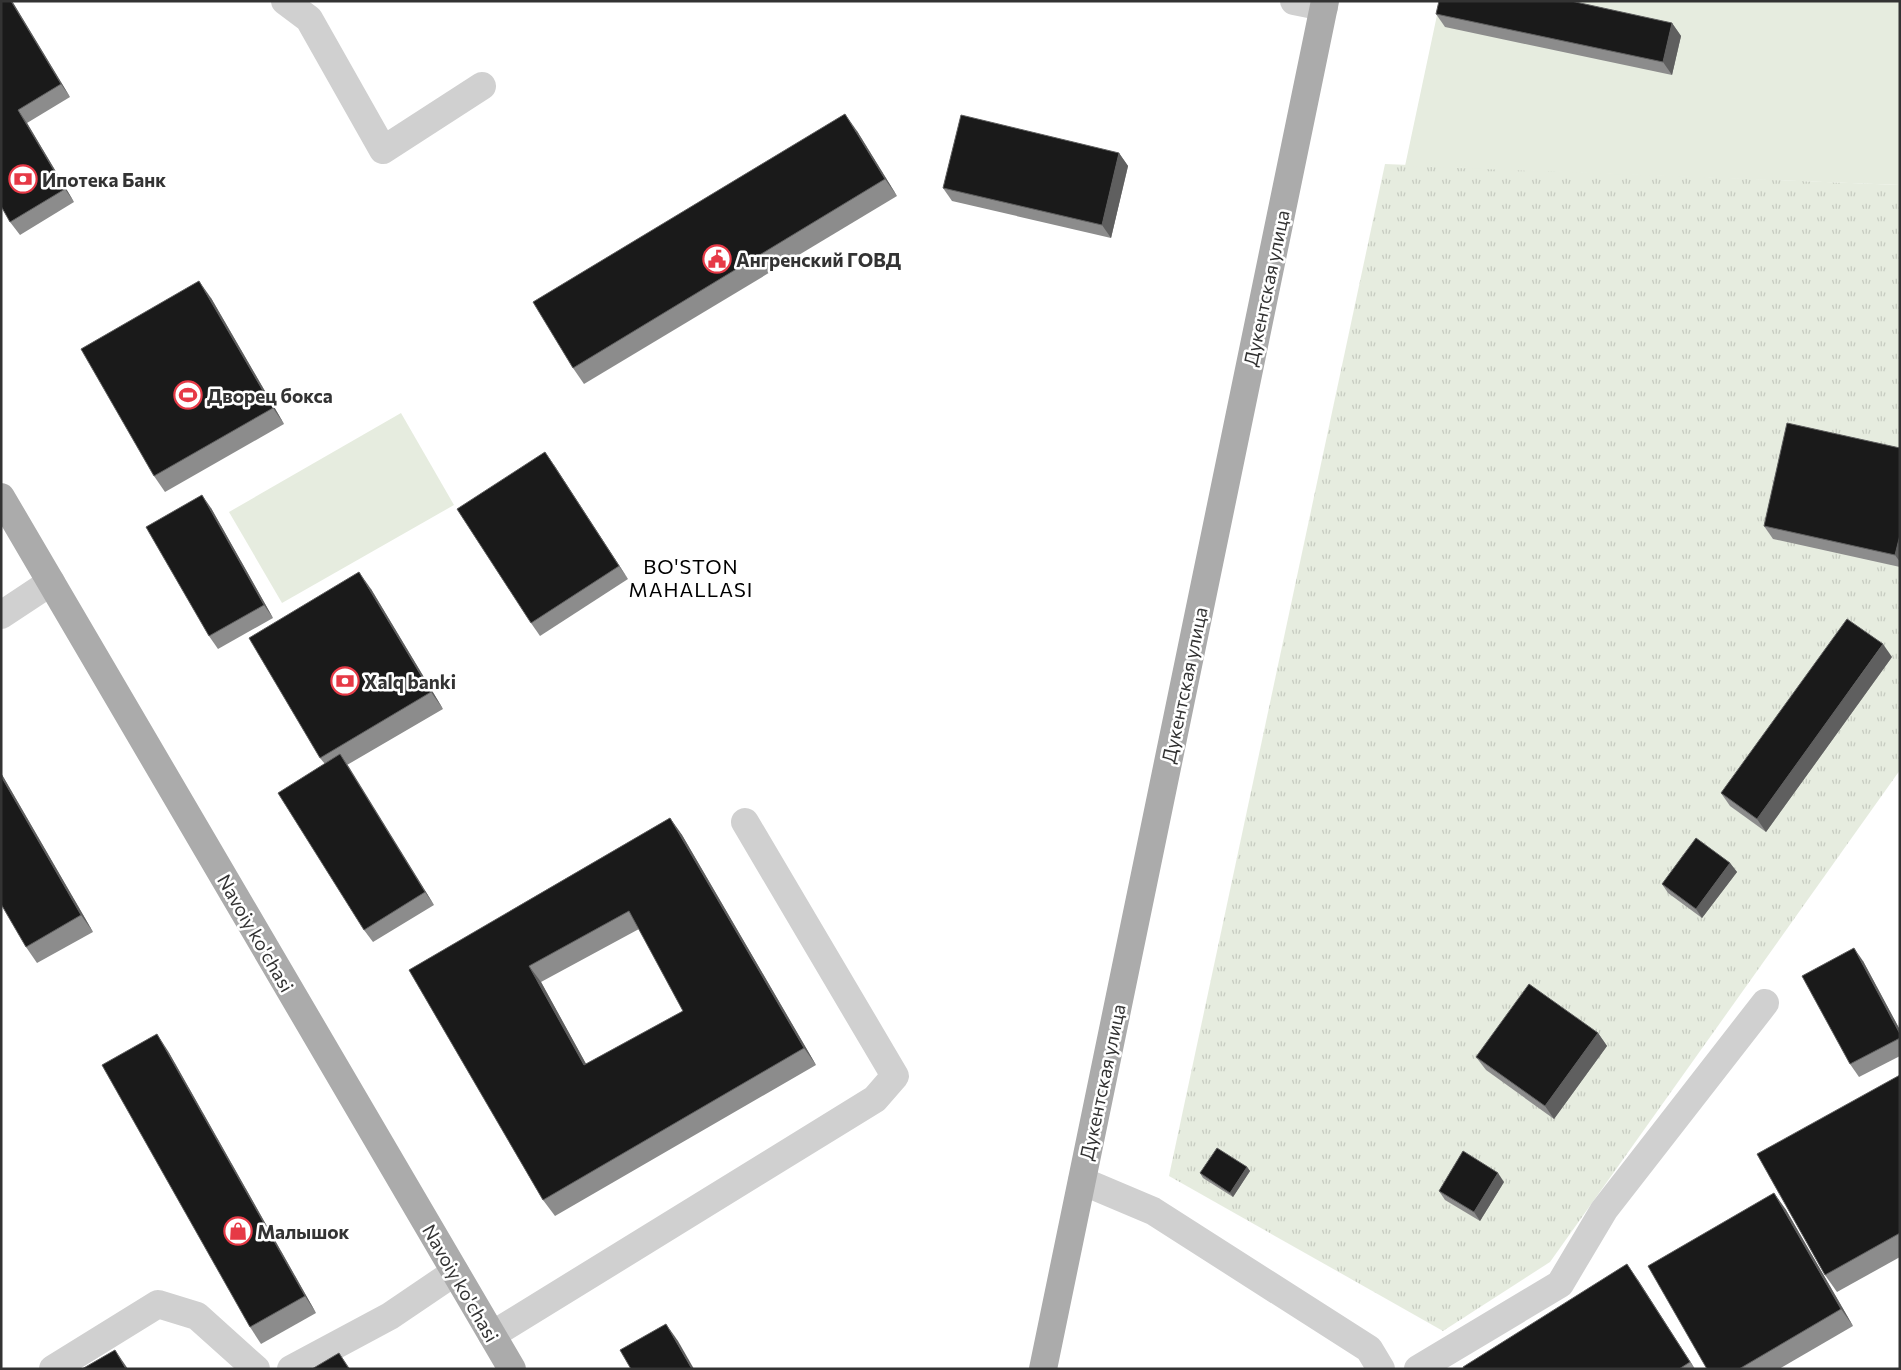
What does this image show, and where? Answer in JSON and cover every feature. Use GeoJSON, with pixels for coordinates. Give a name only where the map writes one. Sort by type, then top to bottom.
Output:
{"type":"FeatureCollection","features":[{"type":"Feature","properties":{"kind":"main road","name":"Дукентская улица"},"geometry":{"type":"LineString","coordinates":[[1043,1369],[1325,4]]}},
{"type":"Feature","properties":{"kind":"main road","name":"Navoiy ko'chasi"},"geometry":{"type":"LineString","coordinates":[[1,497],[512,1369]]}},
{"type":"Feature","properties":{"kind":"street"},"geometry":{"type":"LineString","coordinates":[[285,1],[309,19],[383,150],[482,86]]}},
{"type":"Feature","properties":{"kind":"street"},"geometry":{"type":"LineString","coordinates":[[1294,1],[1325,4]]}},
{"type":"Feature","properties":{"kind":"street"},"geometry":{"type":"LineString","coordinates":[[1,615],[51,582]]}},
{"type":"Feature","properties":{"kind":"street"},"geometry":{"type":"LineString","coordinates":[[492,1335],[875,1099],[895,1076],[745,822]]}},
{"type":"Feature","properties":{"kind":"street"},"geometry":{"type":"LineString","coordinates":[[1418,1369],[1560,1284],[1604,1210],[1765,1003]]}},
{"type":"Feature","properties":{"kind":"street"},"geometry":{"type":"LineString","coordinates":[[1082,1181],[1153,1211],[1369,1348],[1381,1369]]}},
{"type":"Feature","properties":{"kind":"street"},"geometry":{"type":"LineString","coordinates":[[291,1369],[390,1316],[455,1272]]}},
{"type":"Feature","properties":{"kind":"street"},"geometry":{"type":"LineString","coordinates":[[53,1369],[158,1304],[197,1316],[256,1369]]}},
{"type":"Feature","properties":{"kind":"green space"},"geometry":{"type":"Polygon","coordinates":[[[1440,1],[1900,1],[1900,185],[1405,166],[1440,1]]]}},
{"type":"Feature","properties":{"kind":"green space"},"geometry":{"type":"Polygon","coordinates":[[[1385,164],[1900,185],[1900,770],[1550,1262],[1443,1331],[1169,1176],[1385,164]]]}},
{"type":"Feature","properties":{"kind":"green space"},"geometry":{"type":"Polygon","coordinates":[[[401,413],[454,505],[282,603],[229,512],[401,413]]]}},
{"type":"Feature","properties":{"kind":"building"},"geometry":{"type":"Polygon","coordinates":[[[1,1],[11,1],[61,84],[18,110],[65,189],[10,222],[1,206],[1,1]]]}},
{"type":"Feature","properties":{"kind":"building"},"geometry":{"type":"Polygon","coordinates":[[[1439,1],[1571,1],[1672,23],[1663,62],[1436,14],[1439,1]]]}},
{"type":"Feature","properties":{"kind":"building"},"geometry":{"type":"Polygon","coordinates":[[[845,114],[885,179],[573,368],[533,302],[845,114]]]}},
{"type":"Feature","properties":{"kind":"building"},"geometry":{"type":"Polygon","coordinates":[[[961,115],[1119,153],[1102,225],[943,188],[961,115]]]}},
{"type":"Feature","properties":{"kind":"building","name":"Дворец бокса"},"geometry":{"type":"Polygon","coordinates":[[[199,281],[273,408],[154,476],[81,349],[199,281]]]}},
{"type":"Feature","properties":{"kind":"building"},"geometry":{"type":"Polygon","coordinates":[[[1787,423],[1900,448],[1900,535],[1895,555],[1764,526],[1787,423]]]}},
{"type":"Feature","properties":{"kind":"building"},"geometry":{"type":"Polygon","coordinates":[[[545,452],[619,566],[531,623],[457,509],[545,452]]]}},
{"type":"Feature","properties":{"kind":"building"},"geometry":{"type":"Polygon","coordinates":[[[202,495],[264,605],[209,636],[146,527],[202,495]]]}},
{"type":"Feature","properties":{"kind":"building"},"geometry":{"type":"Polygon","coordinates":[[[359,572],[431,692],[320,758],[249,638],[359,572]]]}},
{"type":"Feature","properties":{"kind":"building"},"geometry":{"type":"Polygon","coordinates":[[[1847,619],[1883,644],[1757,819],[1721,793],[1847,619]]]}},
{"type":"Feature","properties":{"kind":"building"},"geometry":{"type":"Polygon","coordinates":[[[340,754],[425,892],[364,930],[278,793],[340,754]]]}},
{"type":"Feature","properties":{"kind":"building"},"geometry":{"type":"Polygon","coordinates":[[[1,776],[81,915],[26,947],[1,904],[1,776]]]}},
{"type":"Feature","properties":{"kind":"building"},"geometry":{"type":"Polygon","coordinates":[[[670,818],[804,1048],[543,1200],[409,970],[670,818]],[[629,911],[529,966],[584,1065],[683,1011],[629,911]]]}},
{"type":"Feature","properties":{"kind":"building"},"geometry":{"type":"Polygon","coordinates":[[[1696,838],[1730,863],[1696,909],[1662,884],[1696,838]]]}},
{"type":"Feature","properties":{"kind":"building"},"geometry":{"type":"Polygon","coordinates":[[[1854,948],[1900,1034],[1900,1038],[1850,1064],[1802,976],[1854,948]]]}},
{"type":"Feature","properties":{"kind":"building"},"geometry":{"type":"Polygon","coordinates":[[[1529,984],[1598,1033],[1545,1106],[1476,1057],[1529,984]]]}},
{"type":"Feature","properties":{"kind":"building"},"geometry":{"type":"Polygon","coordinates":[[[157,1034],[305,1296],[250,1327],[102,1065],[157,1034]]]}},
{"type":"Feature","properties":{"kind":"building"},"geometry":{"type":"Polygon","coordinates":[[[1900,1075],[1900,1233],[1825,1275],[1757,1154],[1900,1075]]]}},
{"type":"Feature","properties":{"kind":"building"},"geometry":{"type":"Polygon","coordinates":[[[1217,1148],[1247,1167],[1230,1193],[1200,1173],[1217,1148]]]}},
{"type":"Feature","properties":{"kind":"building"},"geometry":{"type":"Polygon","coordinates":[[[1463,1151],[1498,1173],[1474,1212],[1439,1191],[1463,1151]]]}},
{"type":"Feature","properties":{"kind":"building"},"geometry":{"type":"Polygon","coordinates":[[[1774,1193],[1841,1309],[1739,1369],[1707,1369],[1648,1266],[1774,1193]]]}},
{"type":"Feature","properties":{"kind":"building"},"geometry":{"type":"Polygon","coordinates":[[[1627,1264],[1690,1362],[1679,1369],[1464,1369],[1463,1367],[1627,1264]]]}},
{"type":"Feature","properties":{"kind":"building"},"geometry":{"type":"Polygon","coordinates":[[[666,1324],[692,1369],[631,1369],[620,1350],[666,1324]]]}},
{"type":"Feature","properties":{"kind":"building"},"geometry":{"type":"Polygon","coordinates":[[[115,1350],[126,1369],[82,1369],[115,1350]]]}},
{"type":"Feature","properties":{"kind":"building"},"geometry":{"type":"Polygon","coordinates":[[[339,1353],[349,1369],[312,1369],[339,1353]]]}},
{"type":"Feature","properties":{"kind":"place","name":"Ипотека Банк"},"geometry":{"type":"Point","coordinates":[23,179]}},
{"type":"Feature","properties":{"kind":"place","name":"Ангpенский ГОВД"},"geometry":{"type":"Point","coordinates":[717,259]}},
{"type":"Feature","properties":{"kind":"place","name":"Дворец бокса"},"geometry":{"type":"Point","coordinates":[188,395]}},
{"type":"Feature","properties":{"kind":"place","name":"Xalq banki"},"geometry":{"type":"Point","coordinates":[345,681]}},
{"type":"Feature","properties":{"kind":"place","name":"Малышок"},"geometry":{"type":"Point","coordinates":[238,1231]}},
{"type":"Feature","properties":{"kind":"district","name":"BO'STON MAHALLASI"},"geometry":{"type":"Point","coordinates":[691,578]}}]}
